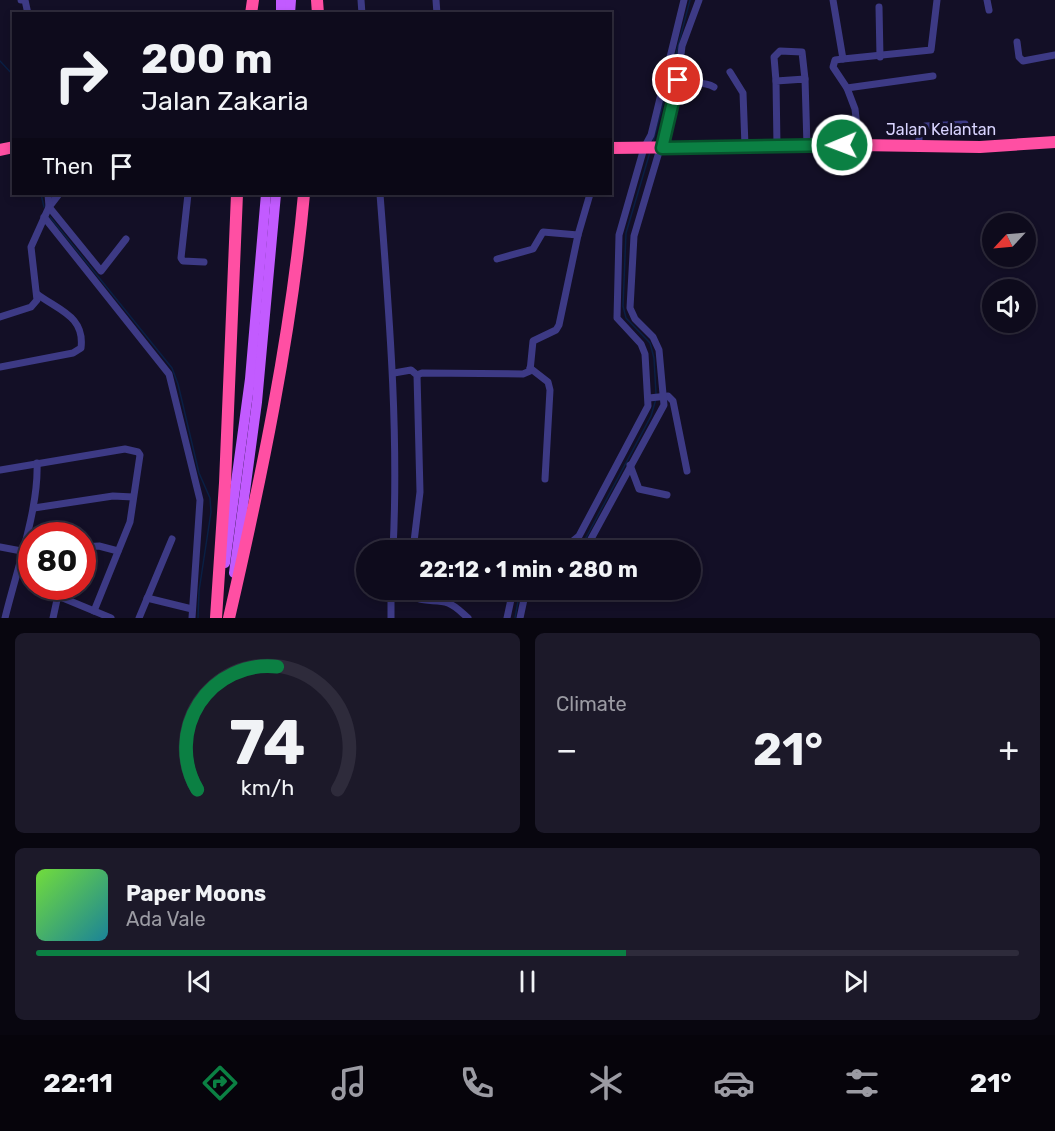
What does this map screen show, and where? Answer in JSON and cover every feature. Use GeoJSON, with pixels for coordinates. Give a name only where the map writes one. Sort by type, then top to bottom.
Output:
{"type":"FeatureCollection","features":[{"type":"Feature","properties":{"kind":"highway","name":"Jalan Kelantan"},"geometry":{"type":"LineString","coordinates":[[612,148],[860,145],[980,147],[1055,142]]}},
{"type":"Feature","properties":{"kind":"highway"},"geometry":{"type":"LineString","coordinates":[[216,618],[226,448],[236,195]]}},
{"type":"Feature","properties":{"kind":"highway"},"geometry":{"type":"LineString","coordinates":[[298,247],[304,195]]}},
{"type":"Feature","properties":{"kind":"highway"},"geometry":{"type":"LineString","coordinates":[[228,618],[268,429],[309,195]]}},
{"type":"Feature","properties":{"kind":"main road"},"geometry":{"type":"LineString","coordinates":[[228,618],[256,411],[270,208],[266,195]]}},
{"type":"Feature","properties":{"kind":"main road"},"geometry":{"type":"LineString","coordinates":[[216,618],[250,379],[270,208],[276,195]]}},
{"type":"Feature","properties":{"kind":"street"},"geometry":{"type":"LineString","coordinates":[[574,540],[579,536],[640,423],[650,397],[645,354],[641,344],[620,323],[616,310],[619,235],[678,80],[674,63],[684,0]]}},
{"type":"Feature","properties":{"kind":"street"},"geometry":{"type":"LineString","coordinates":[[590,540],[659,416],[662,396],[659,350],[653,337],[635,319],[630,308],[634,236],[653,148],[659,105],[699,0]]}},
{"type":"Feature","properties":{"kind":"street"},"geometry":{"type":"LineString","coordinates":[[833,0],[843,59]]}},
{"type":"Feature","properties":{"kind":"street"},"geometry":{"type":"LineString","coordinates":[[860,145],[855,109],[847,88],[833,67],[835,60],[931,50],[937,0]]}},
{"type":"Feature","properties":{"kind":"street"},"geometry":{"type":"LineString","coordinates":[[987,0],[989,10]]}},
{"type":"Feature","properties":{"kind":"street"},"geometry":{"type":"LineString","coordinates":[[879,6],[880,57]]}},
{"type":"Feature","properties":{"kind":"street"},"geometry":{"type":"LineString","coordinates":[[1017,42],[1019,57],[1023,61],[1055,55]]}},
{"type":"Feature","properties":{"kind":"street"},"geometry":{"type":"LineString","coordinates":[[777,146],[774,57],[780,51],[802,52],[807,146]]}},
{"type":"Feature","properties":{"kind":"street"},"geometry":{"type":"LineString","coordinates":[[730,72],[743,93],[746,146]]}},
{"type":"Feature","properties":{"kind":"street"},"geometry":{"type":"LineString","coordinates":[[847,88],[933,76]]}},
{"type":"Feature","properties":{"kind":"street"},"geometry":{"type":"LineString","coordinates":[[776,81],[805,79]]}},
{"type":"Feature","properties":{"kind":"street"},"geometry":{"type":"LineString","coordinates":[[678,80],[690,84],[705,83],[714,87]]}},
{"type":"Feature","properties":{"kind":"street"},"geometry":{"type":"LineString","coordinates":[[919,146],[919,132],[925,126],[965,124]]}},
{"type":"Feature","properties":{"kind":"street"},"geometry":{"type":"LineString","coordinates":[[48,195],[49,207],[101,271],[126,239]]}},
{"type":"Feature","properties":{"kind":"street"},"geometry":{"type":"LineString","coordinates":[[0,317],[31,307],[37,294],[31,265],[31,247],[49,207],[58,195]]}},
{"type":"Feature","properties":{"kind":"street"},"geometry":{"type":"LineString","coordinates":[[188,195],[181,258],[183,261],[204,262]]}},
{"type":"Feature","properties":{"kind":"street"},"geometry":{"type":"LineString","coordinates":[[380,195],[396,373],[397,479],[394,540]]}},
{"type":"Feature","properties":{"kind":"street"},"geometry":{"type":"LineString","coordinates":[[396,373],[528,373],[533,341],[556,330],[559,325],[578,236],[590,195]]}},
{"type":"Feature","properties":{"kind":"street"},"geometry":{"type":"LineString","coordinates":[[44,217],[169,374],[200,502],[192,618]]}},
{"type":"Feature","properties":{"kind":"street"},"geometry":{"type":"LineString","coordinates":[[497,259],[532,249],[543,232],[578,236]]}},
{"type":"Feature","properties":{"kind":"street"},"geometry":{"type":"LineString","coordinates":[[0,367],[73,353],[81,348],[80,328],[76,321],[67,312],[54,307],[37,294]]}},
{"type":"Feature","properties":{"kind":"street"},"geometry":{"type":"LineString","coordinates":[[530,368],[548,382],[550,390],[545,479]]}},
{"type":"Feature","properties":{"kind":"street"},"geometry":{"type":"LineString","coordinates":[[414,373],[420,492],[414,540]]}},
{"type":"Feature","properties":{"kind":"street"},"geometry":{"type":"LineString","coordinates":[[650,397],[662,396],[673,401],[687,471]]}},
{"type":"Feature","properties":{"kind":"street"},"geometry":{"type":"LineString","coordinates":[[0,470],[136,450],[140,455],[130,522],[94,611]]}},
{"type":"Feature","properties":{"kind":"street"},"geometry":{"type":"LineString","coordinates":[[30,522],[38,482],[37,463]]}},
{"type":"Feature","properties":{"kind":"street"},"geometry":{"type":"LineString","coordinates":[[630,465],[639,489],[668,495]]}},
{"type":"Feature","properties":{"kind":"street"},"geometry":{"type":"LineString","coordinates":[[34,508],[113,496],[133,497]]}},
{"type":"Feature","properties":{"kind":"street"},"geometry":{"type":"LineString","coordinates":[[139,618],[172,539]]}},
{"type":"Feature","properties":{"kind":"street"},"geometry":{"type":"LineString","coordinates":[[96,546],[118,551]]}},
{"type":"Feature","properties":{"kind":"street"},"geometry":{"type":"LineString","coordinates":[[0,547],[18,551]]}},
{"type":"Feature","properties":{"kind":"street"},"geometry":{"type":"LineString","coordinates":[[4,618],[18,564]]}},
{"type":"Feature","properties":{"kind":"street"},"geometry":{"type":"LineString","coordinates":[[147,598],[192,609]]}},
{"type":"Feature","properties":{"kind":"street"},"geometry":{"type":"LineString","coordinates":[[53,618],[57,600]]}},
{"type":"Feature","properties":{"kind":"street"},"geometry":{"type":"LineString","coordinates":[[68,600],[111,618]]}},
{"type":"Feature","properties":{"kind":"street"},"geometry":{"type":"LineString","coordinates":[[391,600],[391,618]]}},
{"type":"Feature","properties":{"kind":"street"},"geometry":{"type":"LineString","coordinates":[[439,600],[452,604],[468,618]]}},
{"type":"Feature","properties":{"kind":"street"},"geometry":{"type":"LineString","coordinates":[[507,618],[511,600]]}},
{"type":"Feature","properties":{"kind":"street"},"geometry":{"type":"LineString","coordinates":[[520,618],[524,600]]}},
{"type":"Feature","properties":{"kind":"waterway"},"geometry":{"type":"LineString","coordinates":[[653,142],[690,0]]}},
{"type":"Feature","properties":{"kind":"waterway"},"geometry":{"type":"LineString","coordinates":[[0,61],[12,74]]}},
{"type":"Feature","properties":{"kind":"waterway"},"geometry":{"type":"LineString","coordinates":[[650,152],[626,233],[623,306],[626,318],[650,343],[654,358],[656,394]]}},
{"type":"Feature","properties":{"kind":"waterway"},"geometry":{"type":"LineString","coordinates":[[41,195],[44,207]]}},
{"type":"Feature","properties":{"kind":"waterway"},"geometry":{"type":"LineString","coordinates":[[50,217],[172,368],[178,384],[199,473],[210,498],[211,512],[199,591],[198,618]]}},
{"type":"Feature","properties":{"kind":"waterway"},"geometry":{"type":"LineString","coordinates":[[585,540],[651,416],[656,399]]}},
{"type":"Feature","properties":{"kind":"waterway"},"geometry":{"type":"LineString","coordinates":[[515,618],[518,600]]}},
{"type":"Feature","properties":{"kind":"route"},"geometry":{"type":"LineString","coordinates":[[678,80],[662,148],[842,145]]}}]}
